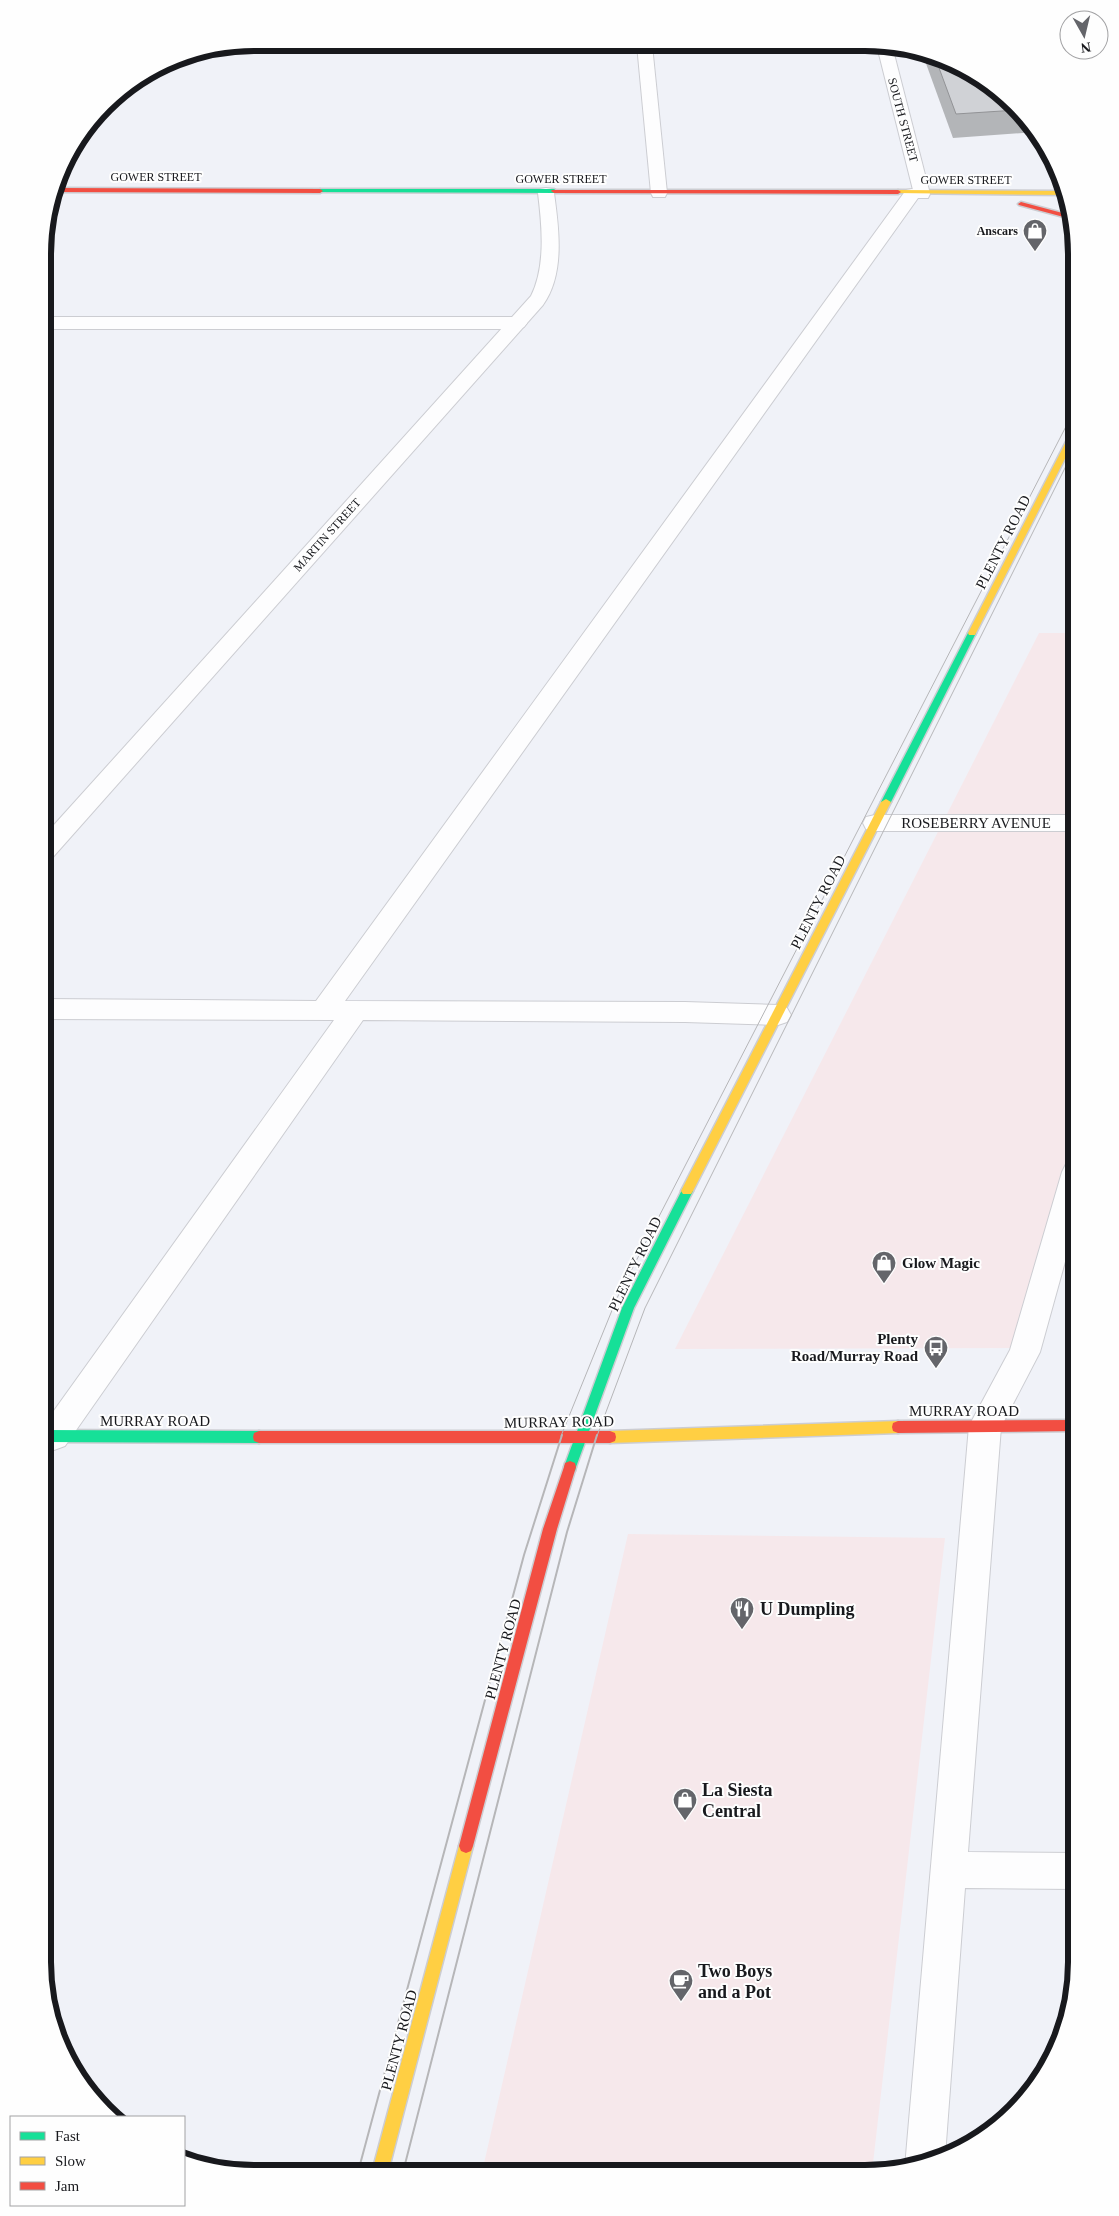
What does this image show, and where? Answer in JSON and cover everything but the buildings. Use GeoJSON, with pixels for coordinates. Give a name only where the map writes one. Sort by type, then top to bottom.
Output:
{"type":"FeatureCollection","features":[{"type":"Feature","properties":{"kind":"main road","name":"GOWER STREET"},"geometry":{"type":"LineString","coordinates":[[62,190],[1058,193]]}},
{"type":"Feature","properties":{"kind":"main road"},"geometry":{"type":"LineString","coordinates":[[955,194],[1024,204],[1064,215]]}},
{"type":"Feature","properties":{"kind":"main road","name":"PLENTY ROAD"},"geometry":{"type":"LineString","coordinates":[[382,2165],[550,1529],[579,1438],[628,1308],[875,823],[1068,460]]}},
{"type":"Feature","properties":{"kind":"main road","name":"MURRAY ROAD"},"geometry":{"type":"LineString","coordinates":[[51,1436],[579,1438],[728,1431],[1068,1426]]}},
{"type":"Feature","properties":{"kind":"street"},"geometry":{"type":"LineString","coordinates":[[645,51],[659,193]]}},
{"type":"Feature","properties":{"kind":"street","name":"SOUTH STREET"},"geometry":{"type":"LineString","coordinates":[[885,53],[917,194]]}},
{"type":"Feature","properties":{"kind":"street","name":"MARTIN STREET"},"geometry":{"type":"LineString","coordinates":[[51,843],[518,323],[542,292],[548,268],[549,215],[546,193]]}},
{"type":"Feature","properties":{"kind":"street"},"geometry":{"type":"LineString","coordinates":[[322,1012],[917,194]]}},
{"type":"Feature","properties":{"kind":"street"},"geometry":{"type":"LineString","coordinates":[[51,323],[518,323]]}},
{"type":"Feature","properties":{"kind":"street","name":"ROSEBERRY AVENUE"},"geometry":{"type":"LineString","coordinates":[[875,823],[1068,823]]}},
{"type":"Feature","properties":{"kind":"street"},"geometry":{"type":"LineString","coordinates":[[51,1009],[322,1012],[685,1012],[778,1015]]}},
{"type":"Feature","properties":{"kind":"street"},"geometry":{"type":"LineString","coordinates":[[51,1433],[355,1012]]}},
{"type":"Feature","properties":{"kind":"street"},"geometry":{"type":"LineString","coordinates":[[925,2156],[985,1426],[1025,1352],[1068,1200]]}},
{"type":"Feature","properties":{"kind":"street"},"geometry":{"type":"LineString","coordinates":[[948,1870],[1068,1871]]}},
{"type":"Feature","properties":{"kind":"shaded area"},"geometry":{"type":"Polygon","coordinates":[[[1039,633],[1068,633],[1068,1258],[1038,1348],[675,1349],[1039,633]]]}},
{"type":"Feature","properties":{"kind":"shaded area"},"geometry":{"type":"Polygon","coordinates":[[[628,1534],[945,1538],[873,2164],[484,2165],[628,1534]]]}},
{"type":"Feature","properties":{"kind":"tram line"},"geometry":{"type":"LineString","coordinates":[[561,1436],[617,1298],[1068,423]]}},
{"type":"Feature","properties":{"kind":"tram line"},"geometry":{"type":"LineString","coordinates":[[597,1436],[645,1308],[1068,462]]}},
{"type":"Feature","properties":{"kind":"tram line"},"geometry":{"type":"LineString","coordinates":[[360,2165],[524,1555],[562,1435]]}},
{"type":"Feature","properties":{"kind":"tram line"},"geometry":{"type":"LineString","coordinates":[[405,2165],[567,1532],[597,1435]]}},
{"type":"Feature","properties":{"kind":"traffic: fast"},"geometry":{"type":"LineString","coordinates":[[320,191],[554,191]]}},
{"type":"Feature","properties":{"kind":"traffic: fast"},"geometry":{"type":"LineString","coordinates":[[886,802],[972,633]]}},
{"type":"Feature","properties":{"kind":"traffic: fast"},"geometry":{"type":"LineString","coordinates":[[570,1467],[628,1308],[687,1191]]}},
{"type":"Feature","properties":{"kind":"traffic: fast"},"geometry":{"type":"LineString","coordinates":[[51,1436],[259,1437]]}},
{"type":"Feature","properties":{"kind":"traffic: slow"},"geometry":{"type":"LineString","coordinates":[[898,192],[1058,193]]}},
{"type":"Feature","properties":{"kind":"traffic: slow"},"geometry":{"type":"LineString","coordinates":[[972,633],[1068,446]]}},
{"type":"Feature","properties":{"kind":"traffic: slow"},"geometry":{"type":"LineString","coordinates":[[687,1191],[886,802]]}},
{"type":"Feature","properties":{"kind":"traffic: slow"},"geometry":{"type":"LineString","coordinates":[[610,1437],[898,1427]]}},
{"type":"Feature","properties":{"kind":"traffic: slow"},"geometry":{"type":"LineString","coordinates":[[382,2165],[466,1846]]}},
{"type":"Feature","properties":{"kind":"traffic: jam"},"geometry":{"type":"LineString","coordinates":[[62,190],[320,191]]}},
{"type":"Feature","properties":{"kind":"traffic: jam"},"geometry":{"type":"LineString","coordinates":[[554,191],[898,192]]}},
{"type":"Feature","properties":{"kind":"traffic: jam"},"geometry":{"type":"LineString","coordinates":[[1021,204],[1064,215]]}},
{"type":"Feature","properties":{"kind":"traffic: jam"},"geometry":{"type":"LineString","coordinates":[[898,1427],[1068,1426]]}},
{"type":"Feature","properties":{"kind":"traffic: jam"},"geometry":{"type":"LineString","coordinates":[[259,1437],[610,1437]]}},
{"type":"Feature","properties":{"kind":"traffic: jam"},"geometry":{"type":"LineString","coordinates":[[466,1846],[550,1529],[570,1467]]}},
{"type":"Feature","properties":{"kind":"place","name":"Anscars"},"geometry":{"type":"Point","coordinates":[1035,252]}},
{"type":"Feature","properties":{"kind":"place","name":"Glow Magic"},"geometry":{"type":"Point","coordinates":[884,1284]}},
{"type":"Feature","properties":{"kind":"place","name":"Plenty Road/Murray Road"},"geometry":{"type":"Point","coordinates":[936,1369]}},
{"type":"Feature","properties":{"kind":"place","name":"U Dumpling"},"geometry":{"type":"Point","coordinates":[742,1630]}},
{"type":"Feature","properties":{"kind":"place","name":"La Siesta Central"},"geometry":{"type":"Point","coordinates":[685,1821]}},
{"type":"Feature","properties":{"kind":"place","name":"Two Boys and a Pot"},"geometry":{"type":"Point","coordinates":[681,2002]}}]}
